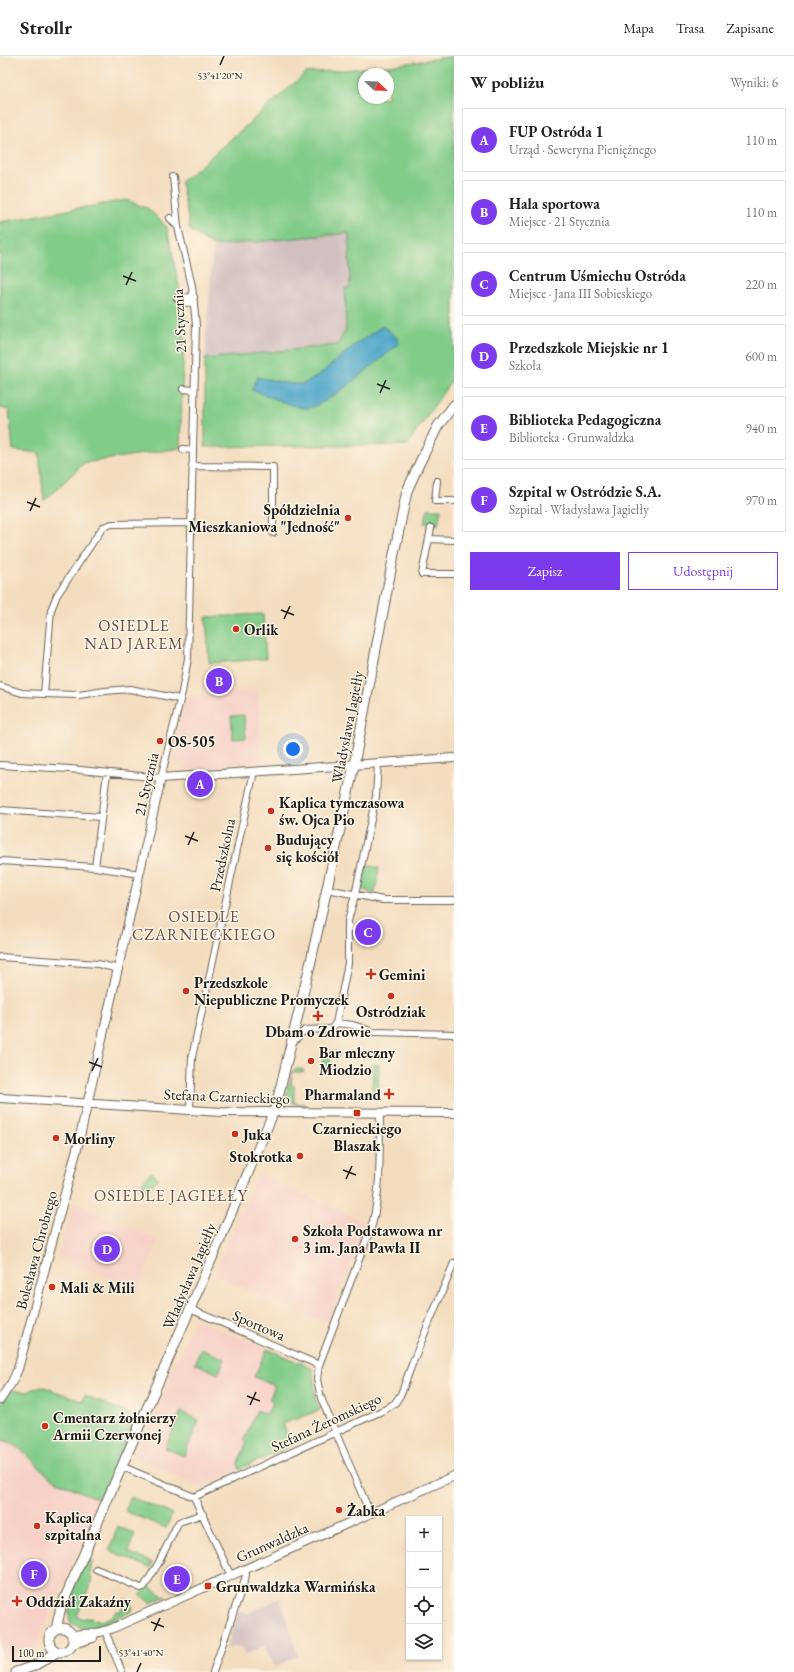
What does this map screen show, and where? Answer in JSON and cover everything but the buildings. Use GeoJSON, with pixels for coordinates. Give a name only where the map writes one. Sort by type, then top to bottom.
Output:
{"type":"FeatureCollection","features":[{"type":"Feature","properties":{"kind":"main road","name":"Władysława Jagiełły"},"geometry":{"type":"LineString","coordinates":[[56,1629],[60,1606],[122,1466],[274,1112],[327,889],[354,765],[407,492],[438,426],[454,405]]}},
{"type":"Feature","properties":{"kind":"main road","name":"Władysława Jagiełły"},"geometry":{"type":"LineString","coordinates":[[66,1595],[65,1621],[71,1636]]}},
{"type":"Feature","properties":{"kind":"main road"},"geometry":{"type":"LineString","coordinates":[[62,1628],[71,1636],[69,1650],[65,1652],[57,1652],[34,1666],[17,1672],[44,1652],[49,1644],[50,1635],[56,1629],[62,1628]]}},
{"type":"Feature","properties":{"kind":"main road"},"geometry":{"type":"LineString","coordinates":[[49,1644],[57,1652]]}},
{"type":"Feature","properties":{"kind":"street","name":"21 Stycznia"},"geometry":{"type":"LineString","coordinates":[[88,1103],[180,699],[188,653],[196,325],[192,286],[178,227],[173,177]]}},
{"type":"Feature","properties":{"kind":"street"},"geometry":{"type":"LineString","coordinates":[[170,218],[178,227]]}},
{"type":"Feature","properties":{"kind":"street"},"geometry":{"type":"LineString","coordinates":[[178,298],[194,300]]}},
{"type":"Feature","properties":{"kind":"street"},"geometry":{"type":"LineString","coordinates":[[184,303],[194,300]]}},
{"type":"Feature","properties":{"kind":"street"},"geometry":{"type":"LineString","coordinates":[[183,389],[194,390]]}},
{"type":"Feature","properties":{"kind":"street"},"geometry":{"type":"LineString","coordinates":[[183,449],[193,450]]}},
{"type":"Feature","properties":{"kind":"street"},"geometry":{"type":"LineString","coordinates":[[192,466],[273,467],[274,533]]}},
{"type":"Feature","properties":{"kind":"street"},"geometry":{"type":"LineString","coordinates":[[437,481],[435,501],[454,501]]}},
{"type":"Feature","properties":{"kind":"street"},"geometry":{"type":"LineString","coordinates":[[44,694],[51,610],[57,595],[103,526],[112,524],[191,523]]}},
{"type":"Feature","properties":{"kind":"street"},"geometry":{"type":"LineString","coordinates":[[431,528],[422,574],[454,574]]}},
{"type":"Feature","properties":{"kind":"street"},"geometry":{"type":"LineString","coordinates":[[429,539],[454,540]]}},
{"type":"Feature","properties":{"kind":"street"},"geometry":{"type":"LineString","coordinates":[[0,686],[22,693],[79,695],[105,691],[130,690],[180,699]]}},
{"type":"Feature","properties":{"kind":"street"},"geometry":{"type":"LineString","coordinates":[[0,765],[161,778],[454,758]]}},
{"type":"Feature","properties":{"kind":"street"},"geometry":{"type":"LineString","coordinates":[[290,1045],[305,1030],[331,1029],[336,1023],[348,963],[348,921],[376,796],[378,763]]}},
{"type":"Feature","properties":{"kind":"street","name":"Przedszkolna"},"geometry":{"type":"LineString","coordinates":[[190,1110],[192,1057],[254,771]]}},
{"type":"Feature","properties":{"kind":"street"},"geometry":{"type":"LineString","coordinates":[[95,868],[107,773]]}},
{"type":"Feature","properties":{"kind":"street"},"geometry":{"type":"LineString","coordinates":[[0,810],[101,817]]}},
{"type":"Feature","properties":{"kind":"street"},"geometry":{"type":"LineString","coordinates":[[0,862],[95,868],[140,874]]}},
{"type":"Feature","properties":{"kind":"street"},"geometry":{"type":"LineString","coordinates":[[327,889],[383,900],[454,900]]}},
{"type":"Feature","properties":{"kind":"street"},"geometry":{"type":"LineString","coordinates":[[0,958],[98,964],[119,969]]}},
{"type":"Feature","properties":{"kind":"street"},"geometry":{"type":"LineString","coordinates":[[336,1023],[353,1025],[374,1032],[454,1034]]}},
{"type":"Feature","properties":{"kind":"street","name":"Stefana Czarnieckiego"},"geometry":{"type":"LineString","coordinates":[[0,1098],[190,1110],[454,1113]]}},
{"type":"Feature","properties":{"kind":"street","name":"Bolesława Chrobrego"},"geometry":{"type":"LineString","coordinates":[[0,1400],[12,1382],[18,1369],[73,1167],[88,1103]]}},
{"type":"Feature","properties":{"kind":"street"},"geometry":{"type":"LineString","coordinates":[[370,1513],[321,1398],[317,1379],[319,1364],[372,1225],[377,1206],[380,1180],[380,1113]]}},
{"type":"Feature","properties":{"kind":"street","name":"Stefana Żeromskiego"},"geometry":{"type":"LineString","coordinates":[[194,1497],[386,1409],[395,1403],[401,1394],[454,1263]]}},
{"type":"Feature","properties":{"kind":"street","name":"Sportowa"},"geometry":{"type":"LineString","coordinates":[[190,1309],[319,1364]]}},
{"type":"Feature","properties":{"kind":"street"},"geometry":{"type":"LineString","coordinates":[[122,1466],[194,1497],[231,1576]]}},
{"type":"Feature","properties":{"kind":"street","name":"Grunwaldzka"},"geometry":{"type":"LineString","coordinates":[[71,1636],[92,1638],[454,1476]]}},
{"type":"Feature","properties":{"kind":"street"},"geometry":{"type":"LineString","coordinates":[[96,1569],[141,1588],[144,1587],[158,1564],[179,1522],[203,1514]]}},
{"type":"Feature","properties":{"kind":"street"},"geometry":{"type":"LineString","coordinates":[[213,1672],[245,1579],[246,1574],[244,1570]]}},
{"type":"Feature","properties":{"kind":"street"},"geometry":{"type":"LineString","coordinates":[[104,1632],[122,1672]]}},
{"type":"Feature","properties":{"kind":"shaded area"},"geometry":{"type":"Polygon","coordinates":[[[349,233],[350,288],[345,288],[346,330],[337,345],[205,359],[213,246],[349,233]]]}},
{"type":"Feature","properties":{"kind":"shaded area"},"geometry":{"type":"Polygon","coordinates":[[[258,691],[262,765],[183,770],[182,765],[171,762],[186,696],[258,691]]]}},
{"type":"Feature","properties":{"kind":"shaded area","name":"Szkoła Podstawowa nr 3 im. Jana Pawła II"},"geometry":{"type":"Polygon","coordinates":[[[258,1174],[367,1223],[342,1290],[340,1290],[337,1295],[339,1298],[329,1324],[214,1275],[258,1174]]]}},
{"type":"Feature","properties":{"kind":"shaded area"},"geometry":{"type":"Polygon","coordinates":[[[72,1203],[158,1240],[137,1290],[112,1278],[58,1259],[72,1203]]]}},
{"type":"Feature","properties":{"kind":"shaded area"},"geometry":{"type":"Polygon","coordinates":[[[195,1319],[267,1349],[254,1377],[276,1386],[269,1400],[273,1402],[267,1414],[257,1410],[244,1440],[247,1442],[238,1463],[239,1469],[201,1486],[135,1458],[195,1319]]]}},
{"type":"Feature","properties":{"kind":"shaded area"},"geometry":{"type":"Polygon","coordinates":[[[3,1440],[18,1447],[50,1476],[100,1500],[35,1649],[31,1655],[13,1662],[0,1656],[0,1441],[3,1440]]]}},
{"type":"Feature","properties":{"kind":"shaded area"},"geometry":{"type":"Polygon","coordinates":[[[280,1598],[298,1656],[275,1667],[264,1645],[245,1655],[241,1648],[232,1647],[226,1649],[239,1611],[249,1613],[280,1598]]]}},
{"type":"Feature","properties":{"kind":"green space"},"geometry":{"type":"Polygon","coordinates":[[[454,56],[454,377],[407,445],[205,447],[205,359],[337,345],[346,330],[345,288],[350,288],[349,233],[213,246],[190,230],[181,181],[198,168],[306,73],[358,69],[358,104],[394,104],[394,68],[365,68],[454,56]]]}},
{"type":"Feature","properties":{"kind":"green space"},"geometry":{"type":"Polygon","coordinates":[[[126,200],[149,209],[167,227],[185,316],[180,448],[84,463],[44,501],[39,453],[13,450],[9,410],[0,408],[0,222],[126,200]]]}},
{"type":"Feature","properties":{"kind":"green space"},"geometry":{"type":"Polygon","coordinates":[[[428,509],[441,509],[438,526],[424,523],[428,509]]]}},
{"type":"Feature","properties":{"kind":"green space"},"geometry":{"type":"Polygon","coordinates":[[[263,614],[266,659],[209,663],[206,617],[263,614]]]}},
{"type":"Feature","properties":{"kind":"green space"},"geometry":{"type":"Polygon","coordinates":[[[244,715],[246,738],[233,739],[231,716],[244,715]]]}},
{"type":"Feature","properties":{"kind":"green space"},"geometry":{"type":"Polygon","coordinates":[[[364,864],[379,868],[375,894],[359,888],[364,864]]]}},
{"type":"Feature","properties":{"kind":"green space"},"geometry":{"type":"Polygon","coordinates":[[[323,1051],[339,1052],[339,1057],[330,1056],[331,1068],[322,1068],[323,1051]]]}},
{"type":"Feature","properties":{"kind":"green space"},"geometry":{"type":"Polygon","coordinates":[[[373,1064],[379,1064],[378,1096],[372,1096],[373,1064]]]}},
{"type":"Feature","properties":{"kind":"green space"},"geometry":{"type":"Polygon","coordinates":[[[295,1069],[303,1069],[304,1072],[294,1072],[292,1074],[291,1084],[294,1086],[294,1102],[297,1104],[306,1104],[306,1106],[295,1104],[286,1096],[292,1073],[295,1069]]]}},
{"type":"Feature","properties":{"kind":"green space"},"geometry":{"type":"Polygon","coordinates":[[[151,1172],[158,1178],[146,1192],[139,1186],[151,1172]]]}},
{"type":"Feature","properties":{"kind":"green space"},"geometry":{"type":"Polygon","coordinates":[[[201,1349],[225,1359],[218,1374],[195,1363],[201,1349]]]}},
{"type":"Feature","properties":{"kind":"green space"},"geometry":{"type":"Polygon","coordinates":[[[267,1349],[312,1368],[314,1375],[315,1399],[320,1410],[283,1424],[291,1446],[239,1469],[238,1463],[247,1442],[244,1440],[257,1410],[267,1414],[273,1402],[269,1400],[275,1386],[254,1377],[267,1349]]]}},
{"type":"Feature","properties":{"kind":"green space"},"geometry":{"type":"Polygon","coordinates":[[[44,1387],[82,1401],[85,1395],[136,1417],[100,1500],[54,1479],[44,1472],[19,1448],[6,1441],[0,1441],[0,1404],[11,1390],[28,1392],[32,1389],[44,1387]]]}},
{"type":"Feature","properties":{"kind":"green space"},"geometry":{"type":"Polygon","coordinates":[[[181,1412],[199,1420],[184,1456],[165,1448],[181,1412]]]}},
{"type":"Feature","properties":{"kind":"green space"},"geometry":{"type":"Polygon","coordinates":[[[131,1497],[172,1514],[166,1528],[125,1511],[131,1497]]]}},
{"type":"Feature","properties":{"kind":"green space"},"geometry":{"type":"Polygon","coordinates":[[[118,1526],[135,1534],[128,1552],[153,1563],[150,1568],[109,1550],[118,1526]]]}},
{"type":"Feature","properties":{"kind":"green space"},"geometry":{"type":"Polygon","coordinates":[[[87,1559],[92,1561],[90,1575],[93,1582],[91,1583],[77,1616],[84,1619],[86,1617],[89,1619],[90,1617],[94,1621],[95,1619],[101,1621],[113,1616],[116,1611],[120,1612],[123,1605],[120,1604],[125,1599],[131,1601],[133,1608],[132,1611],[105,1623],[86,1629],[71,1623],[69,1608],[73,1591],[87,1559]]]}},
{"type":"Feature","properties":{"kind":"green space"},"geometry":{"type":"Polygon","coordinates":[[[149,1586],[166,1596],[151,1603],[140,1595],[149,1586]]]}},
{"type":"Feature","properties":{"kind":"water"},"geometry":{"type":"Polygon","coordinates":[[[383,326],[396,337],[399,344],[340,391],[317,405],[302,408],[252,390],[257,377],[291,384],[304,384],[319,375],[356,344],[383,326]]]}},
{"type":"Feature","properties":{"kind":"place","name":"Spółdzielnia Mieszkaniowa \"Jedność\""},"geometry":{"type":"Point","coordinates":[348,518]}},
{"type":"Feature","properties":{"kind":"place","name":"Orlik"},"geometry":{"type":"Point","coordinates":[236,629]}},
{"type":"Feature","properties":{"kind":"place","name":"Hala sportowa"},"geometry":{"type":"Point","coordinates":[219,681]}},
{"type":"Feature","properties":{"kind":"place","name":"OS-505"},"geometry":{"type":"Point","coordinates":[160,741]}},
{"type":"Feature","properties":{"kind":"place","name":"FUP Ostróda 1"},"geometry":{"type":"Point","coordinates":[200,784]}},
{"type":"Feature","properties":{"kind":"place","name":"Kaplica tymczasowa św. Ojca Pio"},"geometry":{"type":"Point","coordinates":[271,811]}},
{"type":"Feature","properties":{"kind":"place","name":"Budujący się kościół"},"geometry":{"type":"Point","coordinates":[268,848]}},
{"type":"Feature","properties":{"kind":"place","name":"Centrum Uśmiechu Ostróda"},"geometry":{"type":"Point","coordinates":[368,932]}},
{"type":"Feature","properties":{"kind":"place","name":"Gemini"},"geometry":{"type":"Point","coordinates":[371,974]}},
{"type":"Feature","properties":{"kind":"place","name":"Przedszkole Niepubliczne Promyczek"},"geometry":{"type":"Point","coordinates":[186,991]}},
{"type":"Feature","properties":{"kind":"place","name":"Ostródziak"},"geometry":{"type":"Point","coordinates":[391,996]}},
{"type":"Feature","properties":{"kind":"place","name":"Dbam o Zdrowie"},"geometry":{"type":"Point","coordinates":[318,1016]}},
{"type":"Feature","properties":{"kind":"place","name":"Bar mleczny Miodzio"},"geometry":{"type":"Point","coordinates":[311,1061]}},
{"type":"Feature","properties":{"kind":"place","name":"Pharmaland"},"geometry":{"type":"Point","coordinates":[389,1094]}},
{"type":"Feature","properties":{"kind":"place","name":"Czarnieckiego Blaszak"},"geometry":{"type":"Point","coordinates":[357,1113]}},
{"type":"Feature","properties":{"kind":"place","name":"Juka"},"geometry":{"type":"Point","coordinates":[235,1134]}},
{"type":"Feature","properties":{"kind":"place","name":"Morliny"},"geometry":{"type":"Point","coordinates":[56,1138]}},
{"type":"Feature","properties":{"kind":"place","name":"Stokrotka"},"geometry":{"type":"Point","coordinates":[300,1156]}},
{"type":"Feature","properties":{"kind":"place","name":"Szkoła Podstawowa nr 3 im. Jana Pawła II"},"geometry":{"type":"Point","coordinates":[295,1239]}},
{"type":"Feature","properties":{"kind":"place","name":"Przedszkole Miejskie nr 1"},"geometry":{"type":"Point","coordinates":[107,1249]}},
{"type":"Feature","properties":{"kind":"place","name":"Mali & Mili"},"geometry":{"type":"Point","coordinates":[52,1287]}},
{"type":"Feature","properties":{"kind":"place","name":"Cmentarz żołnierzy Armii Czerwonej"},"geometry":{"type":"Point","coordinates":[45,1426]}},
{"type":"Feature","properties":{"kind":"place","name":"Żabka"},"geometry":{"type":"Point","coordinates":[339,1510]}},
{"type":"Feature","properties":{"kind":"place","name":"Kaplica szpitalna"},"geometry":{"type":"Point","coordinates":[37,1526]}},
{"type":"Feature","properties":{"kind":"place","name":"Szpital w Ostródzie S.A."},"geometry":{"type":"Point","coordinates":[34,1574]}},
{"type":"Feature","properties":{"kind":"place","name":"Biblioteka Pedagogiczna"},"geometry":{"type":"Point","coordinates":[177,1579]}},
{"type":"Feature","properties":{"kind":"place","name":"Grunwaldzka Warmińska"},"geometry":{"type":"Point","coordinates":[208,1586]}},
{"type":"Feature","properties":{"kind":"place","name":"Oddział Zakaźny"},"geometry":{"type":"Point","coordinates":[17,1601]}},
{"type":"Feature","properties":{"kind":"district","name":"OSIEDLE NAD JAREM"},"geometry":{"type":"Point","coordinates":[134,634]}},
{"type":"Feature","properties":{"kind":"district","name":"OSIEDLE CZARNIECKIEGO"},"geometry":{"type":"Point","coordinates":[204,925]}},
{"type":"Feature","properties":{"kind":"district","name":"OSIEDLE JAGIEŁŁY"},"geometry":{"type":"Point","coordinates":[171,1195]}}]}
